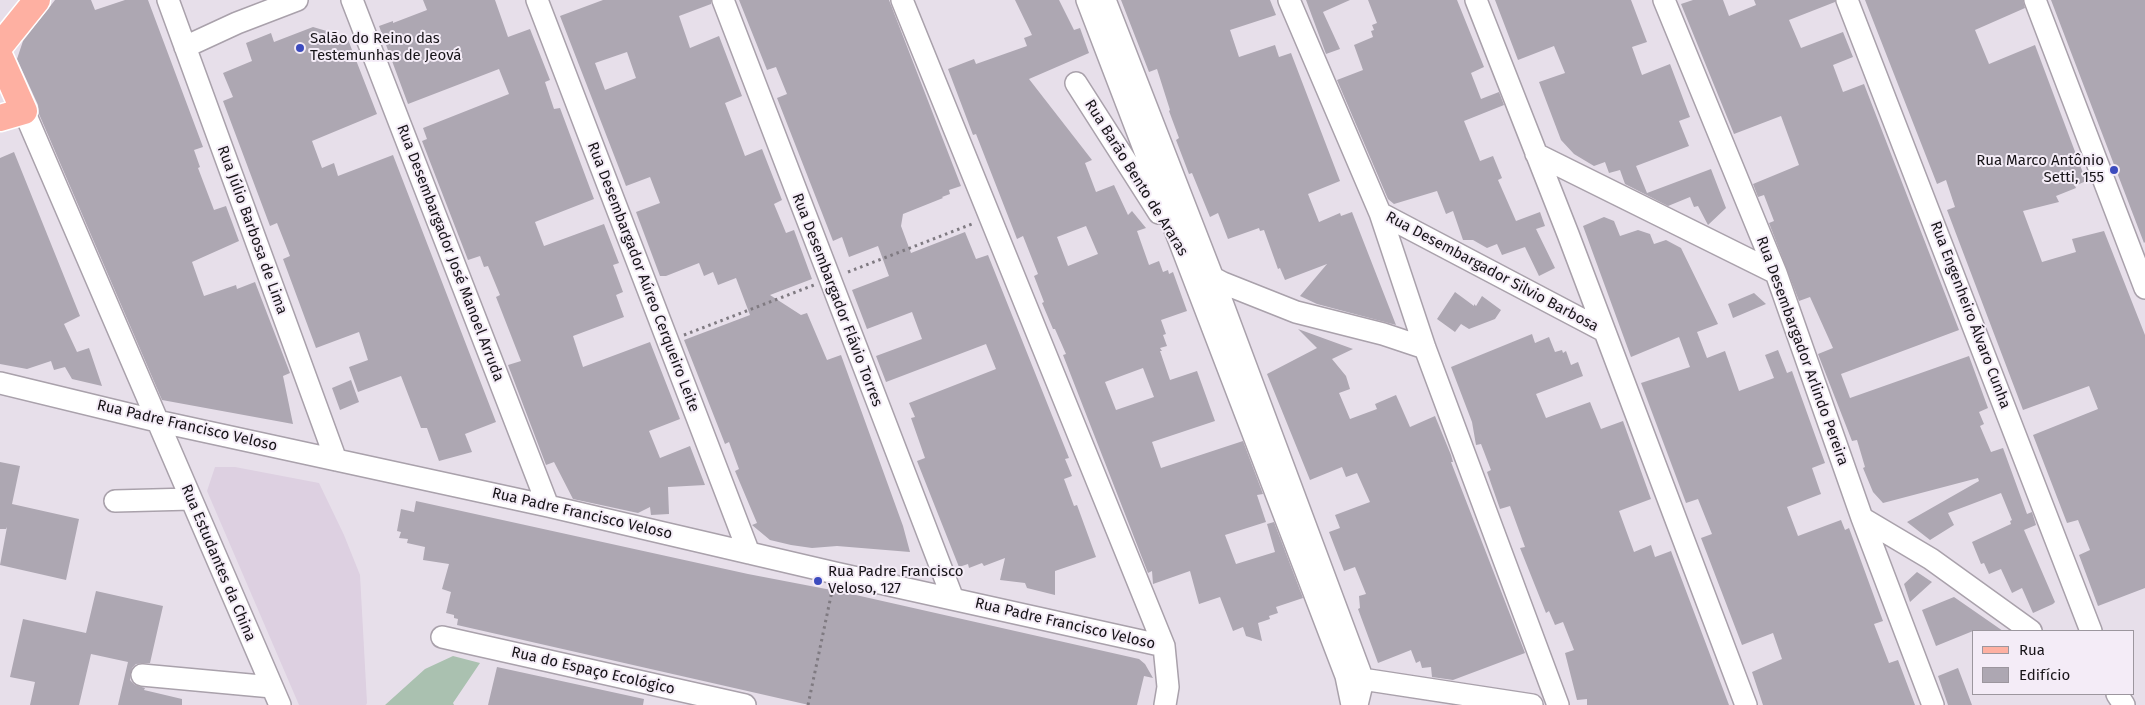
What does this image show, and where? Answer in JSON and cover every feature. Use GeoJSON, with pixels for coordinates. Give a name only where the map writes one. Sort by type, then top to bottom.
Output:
{"type":"FeatureCollection","features":[{"type":"Feature","properties":{"kind":"main road"},"geometry":{"type":"LineString","coordinates":[[0,46],[37,0]]}},
{"type":"Feature","properties":{"kind":"main road"},"geometry":{"type":"LineString","coordinates":[[0,57],[12,115]]}},
{"type":"Feature","properties":{"kind":"street","name":"Rua Júlio Barbosa de Lima"},"geometry":{"type":"LineString","coordinates":[[168,0],[336,460]]}},
{"type":"Feature","properties":{"kind":"street"},"geometry":{"type":"LineString","coordinates":[[237,23],[257,0]]}},
{"type":"Feature","properties":{"kind":"street"},"geometry":{"type":"LineString","coordinates":[[184,47],[237,23],[298,0]]}},
{"type":"Feature","properties":{"kind":"street","name":"Rua Desembargador José Manoel Arruda"},"geometry":{"type":"LineString","coordinates":[[352,0],[548,506]]}},
{"type":"Feature","properties":{"kind":"street","name":"Rua Desembargador Aúreo Cerqueiro Leite"},"geometry":{"type":"LineString","coordinates":[[537,0],[749,553]]}},
{"type":"Feature","properties":{"kind":"street","name":"Rua Desembargador Flávio Torres"},"geometry":{"type":"LineString","coordinates":[[723,0],[953,599]]}},
{"type":"Feature","properties":{"kind":"street"},"geometry":{"type":"LineString","coordinates":[[902,0],[1164,646],[1168,687],[1165,705]]}},
{"type":"Feature","properties":{"kind":"street"},"geometry":{"type":"LineString","coordinates":[[1087,0],[1188,260],[1355,678],[1352,705]]}},
{"type":"Feature","properties":{"kind":"street"},"geometry":{"type":"LineString","coordinates":[[1105,0],[1213,278],[1355,678],[1357,705]]}},
{"type":"Feature","properties":{"kind":"street"},"geometry":{"type":"LineString","coordinates":[[1289,0],[1380,213],[1425,348],[1558,705]]}},
{"type":"Feature","properties":{"kind":"street"},"geometry":{"type":"LineString","coordinates":[[1476,0],[1746,705]]}},
{"type":"Feature","properties":{"kind":"street","name":"Rua Desembargador Arlindo Pereira"},"geometry":{"type":"LineString","coordinates":[[1664,0],[1776,273],[1862,518],[1933,705]]}},
{"type":"Feature","properties":{"kind":"street","name":"Rua Engenheiro Álvaro Cunha"},"geometry":{"type":"LineString","coordinates":[[1847,0],[2091,630]]}},
{"type":"Feature","properties":{"kind":"street"},"geometry":{"type":"LineString","coordinates":[[2035,0],[2145,288]]}},
{"type":"Feature","properties":{"kind":"street","name":"Rua Barão Bento de Araras"},"geometry":{"type":"LineString","coordinates":[[1076,83],[1188,260],[1213,278],[1296,312],[1383,334],[1425,348]]}},
{"type":"Feature","properties":{"kind":"street","name":"Rua Estudantes da China"},"geometry":{"type":"LineString","coordinates":[[12,115],[157,420],[276,696]]}},
{"type":"Feature","properties":{"kind":"street"},"geometry":{"type":"LineString","coordinates":[[1536,154],[1776,273]]}},
{"type":"Feature","properties":{"kind":"street","name":"Rua Desembargador Silvio Barbosa"},"geometry":{"type":"LineString","coordinates":[[1380,213],[1604,331]]}},
{"type":"Feature","properties":{"kind":"street","name":"Rua Padre Francisco Veloso"},"geometry":{"type":"LineString","coordinates":[[0,383],[1164,646]]}},
{"type":"Feature","properties":{"kind":"street"},"geometry":{"type":"LineString","coordinates":[[114,501],[191,499]]}},
{"type":"Feature","properties":{"kind":"street"},"geometry":{"type":"LineString","coordinates":[[1862,518],[1931,559],[2030,630]]}},
{"type":"Feature","properties":{"kind":"street","name":"Rua do Espaço Ecológico"},"geometry":{"type":"LineString","coordinates":[[442,637],[745,705]]}},
{"type":"Feature","properties":{"kind":"street"},"geometry":{"type":"LineString","coordinates":[[142,675],[276,696]]}},
{"type":"Feature","properties":{"kind":"street"},"geometry":{"type":"LineString","coordinates":[[1355,678],[1532,705]]}},
{"type":"Feature","properties":{"kind":"path"},"geometry":{"type":"LineString","coordinates":[[808,705],[835,573]]}},
{"type":"Feature","properties":{"kind":"shaded area"},"geometry":{"type":"Polygon","coordinates":[[[215,467],[235,467],[319,483],[344,535],[360,575],[366,705],[299,705],[207,491],[215,467]]]}},
{"type":"Feature","properties":{"kind":"green space"},"geometry":{"type":"Polygon","coordinates":[[[453,656],[480,663],[453,703],[454,705],[385,705],[425,669],[453,656]]]}},
{"type":"Feature","properties":{"kind":"building"},"geometry":{"type":"Polygon","coordinates":[[[55,0],[91,0],[95,10],[125,0],[148,0],[203,147],[194,150],[200,167],[198,168],[214,210],[226,206],[239,241],[192,262],[204,296],[236,285],[237,289],[255,282],[290,373],[283,376],[293,424],[162,400],[17,59],[23,41],[55,0]]]}},
{"type":"Feature","properties":{"kind":"building"},"geometry":{"type":"Polygon","coordinates":[[[423,0],[495,0],[508,37],[530,29],[550,80],[545,82],[554,109],[560,108],[594,199],[535,222],[544,246],[604,224],[619,263],[613,265],[623,292],[616,295],[624,317],[573,336],[583,367],[650,342],[680,419],[649,431],[660,458],[690,446],[705,485],[668,487],[669,514],[651,515],[650,507],[638,513],[573,499],[554,462],[546,465],[508,365],[521,361],[496,297],[500,295],[488,266],[484,267],[480,256],[468,260],[422,141],[427,139],[423,128],[509,94],[499,69],[408,104],[379,26],[393,21],[393,23],[427,10],[423,0]]]}},
{"type":"Feature","properties":{"kind":"building"},"geometry":{"type":"Polygon","coordinates":[[[603,0],[711,0],[711,4],[679,16],[690,48],[719,36],[742,96],[725,103],[745,156],[762,149],[782,200],[774,204],[786,233],[794,230],[812,279],[770,295],[801,315],[807,313],[827,360],[841,355],[903,526],[910,552],[837,546],[812,548],[791,545],[770,540],[752,525],[757,523],[735,471],[739,469],[729,442],[725,444],[684,340],[750,315],[736,278],[718,285],[713,272],[704,276],[699,263],[666,276],[660,276],[636,212],[660,203],[650,177],[626,186],[560,16],[603,0]],[[627,52],[595,63],[605,90],[636,78],[627,52]]]}},
{"type":"Feature","properties":{"kind":"building"},"geometry":{"type":"Polygon","coordinates":[[[739,0],[889,0],[961,186],[949,190],[950,194],[943,198],[903,214],[901,226],[911,253],[965,232],[976,259],[988,255],[1069,458],[1065,459],[1072,476],[1064,479],[1074,506],[1077,505],[1096,557],[1055,571],[1055,595],[1027,588],[1025,583],[1000,580],[1005,558],[984,566],[982,563],[969,568],[968,564],[959,567],[917,461],[925,458],[911,418],[915,417],[909,403],[996,369],[986,344],[886,382],[876,356],[922,339],[912,312],[867,329],[852,290],[889,276],[878,246],[849,257],[842,237],[833,241],[777,98],[787,94],[776,67],[767,70],[739,0]]]}},
{"type":"Feature","properties":{"kind":"building"},"geometry":{"type":"Polygon","coordinates":[[[1015,0],[1059,0],[1074,30],[1080,28],[1089,53],[1029,79],[1092,160],[1085,163],[1096,192],[1114,185],[1128,215],[1132,211],[1146,228],[1137,231],[1149,265],[1159,261],[1163,272],[1168,270],[1169,274],[1173,272],[1187,311],[1161,320],[1166,334],[1163,335],[1167,346],[1160,348],[1162,351],[1160,351],[1170,380],[1197,371],[1215,421],[1152,442],[1161,468],[1243,441],[1263,494],[1257,495],[1266,522],[1225,535],[1236,564],[1275,552],[1267,524],[1274,522],[1303,598],[1276,607],[1278,613],[1269,616],[1270,619],[1258,623],[1262,641],[1246,636],[1243,627],[1233,631],[1220,597],[1199,604],[1190,571],[1153,584],[1152,571],[1148,573],[1063,355],[1066,354],[1042,303],[1044,302],[1034,276],[1038,274],[1023,236],[1017,239],[976,134],[973,135],[948,69],[974,59],[976,64],[1027,46],[1024,38],[1032,35],[1015,0]],[[1086,226],[1057,237],[1068,266],[1098,254],[1086,226]],[[1143,368],[1105,382],[1116,410],[1154,397],[1143,368]]]}},
{"type":"Feature","properties":{"kind":"building"},"geometry":{"type":"Polygon","coordinates":[[[1121,0],[1270,0],[1276,15],[1230,30],[1239,57],[1275,45],[1279,57],[1291,53],[1340,181],[1308,194],[1319,222],[1340,213],[1341,216],[1352,212],[1396,325],[1317,304],[1300,296],[1327,264],[1285,280],[1280,268],[1278,269],[1264,230],[1260,231],[1259,228],[1228,239],[1218,213],[1210,217],[1192,173],[1189,174],[1176,140],[1179,138],[1157,69],[1149,72],[1121,0]]]}},
{"type":"Feature","properties":{"kind":"building"},"geometry":{"type":"Polygon","coordinates":[[[1306,0],[1350,0],[1323,12],[1340,49],[1326,54],[1306,0]]]}},
{"type":"Feature","properties":{"kind":"building"},"geometry":{"type":"Polygon","coordinates":[[[1368,0],[1457,0],[1484,67],[1471,73],[1481,99],[1499,92],[1504,105],[1464,121],[1480,161],[1493,156],[1502,178],[1498,180],[1516,221],[1540,212],[1545,226],[1536,229],[1555,268],[1539,276],[1525,247],[1502,255],[1497,244],[1487,248],[1473,240],[1463,240],[1453,211],[1446,214],[1437,191],[1394,204],[1388,199],[1337,80],[1363,70],[1354,45],[1373,37],[1371,31],[1374,30],[1372,25],[1377,23],[1368,0]]]}},
{"type":"Feature","properties":{"kind":"building"},"geometry":{"type":"Polygon","coordinates":[[[1495,0],[1631,0],[1647,42],[1632,47],[1642,75],[1670,64],[1690,117],[1679,121],[1689,146],[1636,166],[1647,193],[1711,169],[1726,208],[1708,225],[1698,206],[1694,207],[1690,197],[1668,206],[1625,184],[1620,170],[1609,173],[1605,162],[1594,166],[1574,154],[1561,140],[1539,82],[1565,73],[1554,46],[1518,60],[1495,0]]]}},
{"type":"Feature","properties":{"kind":"building"},"geometry":{"type":"Polygon","coordinates":[[[1693,0],[1723,0],[1729,16],[1756,5],[1754,0],[1835,0],[1835,2],[1789,20],[1801,48],[1843,32],[1853,57],[1833,65],[1843,92],[1864,84],[1959,330],[1841,374],[1850,398],[1969,356],[1988,408],[1979,412],[1984,424],[1980,426],[1991,452],[2003,448],[2027,514],[2032,512],[2036,525],[2024,530],[2055,602],[2053,604],[2033,613],[2022,588],[2012,593],[2001,569],[1989,574],[1984,563],[1981,564],[1972,542],[2011,524],[2010,521],[2012,520],[2001,493],[1948,513],[1954,525],[1930,540],[1907,522],[1979,481],[1978,478],[1883,503],[1873,492],[1863,468],[1865,467],[1857,440],[1852,441],[1818,354],[1833,348],[1810,297],[1799,301],[1769,223],[1774,221],[1764,195],[1758,197],[1753,184],[1799,165],[1781,116],[1734,134],[1681,4],[1693,0]]]}},
{"type":"Feature","properties":{"kind":"building"},"geometry":{"type":"Polygon","coordinates":[[[1865,0],[2023,0],[2025,8],[1975,30],[1989,64],[2035,45],[2086,181],[2075,186],[2076,188],[2056,196],[2059,202],[2023,211],[2042,262],[2076,252],[2072,239],[2104,231],[2145,335],[2145,588],[2098,606],[2079,555],[2090,550],[2078,520],[2067,523],[2033,435],[2098,409],[2089,386],[2023,410],[1947,210],[1955,207],[1946,180],[1937,184],[1865,0]]]}},
{"type":"Feature","properties":{"kind":"building"},"geometry":{"type":"Polygon","coordinates":[[[2051,0],[2145,0],[2144,243],[2051,0]]]}},
{"type":"Feature","properties":{"kind":"building"},"geometry":{"type":"Polygon","coordinates":[[[313,27],[330,32],[334,42],[347,37],[377,114],[312,141],[322,168],[334,163],[338,176],[393,155],[496,422],[465,434],[472,452],[439,461],[427,428],[421,428],[401,376],[358,392],[349,367],[368,360],[359,332],[316,348],[283,259],[290,256],[277,223],[270,226],[223,101],[233,97],[223,73],[252,61],[246,43],[271,33],[274,42],[313,27]]]}},
{"type":"Feature","properties":{"kind":"building"},"geometry":{"type":"Polygon","coordinates":[[[14,152],[80,316],[64,324],[77,352],[89,348],[102,386],[72,379],[65,367],[54,370],[51,361],[27,369],[0,364],[0,158],[14,152]]]}},
{"type":"Feature","properties":{"kind":"building"},"geometry":{"type":"Polygon","coordinates":[[[1604,217],[1614,221],[1620,236],[1638,230],[1650,234],[1654,244],[1666,240],[1681,248],[1718,324],[1697,332],[1707,358],[1725,351],[1739,391],[1774,378],[1765,355],[1778,350],[1787,373],[1792,371],[1825,463],[1812,468],[1821,494],[1787,507],[1798,536],[1841,520],[1845,530],[1849,528],[1883,621],[1874,624],[1889,663],[1898,660],[1915,705],[1763,705],[1752,672],[1782,659],[1773,633],[1742,645],[1701,538],[1712,534],[1698,499],[1686,503],[1641,383],[1690,367],[1679,337],[1631,357],[1583,226],[1604,217]]]}},
{"type":"Feature","properties":{"kind":"building"},"geometry":{"type":"Polygon","coordinates":[[[1455,292],[1474,306],[1474,304],[1476,306],[1482,296],[1501,310],[1495,319],[1469,329],[1461,324],[1455,332],[1437,319],[1455,292]]]}},
{"type":"Feature","properties":{"kind":"building"},"geometry":{"type":"Polygon","coordinates":[[[1754,293],[1766,304],[1733,318],[1728,304],[1754,293]]]}},
{"type":"Feature","properties":{"kind":"building"},"geometry":{"type":"Polygon","coordinates":[[[1298,329],[1353,349],[1332,359],[1346,376],[1350,389],[1339,393],[1350,419],[1377,409],[1375,404],[1396,395],[1410,427],[1435,416],[1525,653],[1453,680],[1432,677],[1431,667],[1422,668],[1420,661],[1416,663],[1411,650],[1378,663],[1358,609],[1360,608],[1359,596],[1366,594],[1355,567],[1344,571],[1329,532],[1340,528],[1335,515],[1370,502],[1357,473],[1346,477],[1342,467],[1310,480],[1267,374],[1317,348],[1298,329]]]}},
{"type":"Feature","properties":{"kind":"building"},"geometry":{"type":"Polygon","coordinates":[[[1532,334],[1535,343],[1549,337],[1555,352],[1562,350],[1563,353],[1566,351],[1571,365],[1578,362],[1583,376],[1536,394],[1546,418],[1590,402],[1601,429],[1623,421],[1651,499],[1619,511],[1634,552],[1651,545],[1655,557],[1671,551],[1729,705],[1587,705],[1587,699],[1577,700],[1565,653],[1574,650],[1563,622],[1555,625],[1549,611],[1546,613],[1520,548],[1525,547],[1510,506],[1500,509],[1487,472],[1491,470],[1481,444],[1476,445],[1472,422],[1451,367],[1532,334]]]}},
{"type":"Feature","properties":{"kind":"building"},"geometry":{"type":"Polygon","coordinates":[[[351,380],[359,402],[340,410],[332,388],[351,380]]]}},
{"type":"Feature","properties":{"kind":"building"},"geometry":{"type":"Polygon","coordinates":[[[0,462],[20,466],[12,504],[79,519],[66,580],[0,565],[7,527],[6,529],[0,529],[0,462]]]}},
{"type":"Feature","properties":{"kind":"building"},"geometry":{"type":"Polygon","coordinates":[[[416,501],[748,574],[847,593],[1139,659],[1145,664],[1153,678],[1144,676],[1137,705],[809,705],[457,625],[458,619],[454,618],[454,615],[446,613],[451,592],[442,589],[449,564],[423,560],[425,547],[407,543],[408,539],[399,538],[401,532],[397,531],[401,509],[414,512],[416,501]]]}},
{"type":"Feature","properties":{"kind":"building"},"geometry":{"type":"Polygon","coordinates":[[[1917,572],[1932,582],[1910,602],[1904,584],[1917,572]]]}},
{"type":"Feature","properties":{"kind":"building"},"geometry":{"type":"Polygon","coordinates":[[[96,591],[163,606],[150,663],[136,664],[132,668],[130,680],[135,685],[145,688],[144,690],[182,699],[182,705],[118,705],[128,662],[91,654],[79,705],[30,705],[35,682],[10,677],[23,619],[86,633],[96,591]]]}},
{"type":"Feature","properties":{"kind":"building"},"geometry":{"type":"Polygon","coordinates":[[[1954,597],[2002,630],[1972,630],[1936,646],[1922,610],[1954,597]]]}},
{"type":"Feature","properties":{"kind":"building"},"geometry":{"type":"Polygon","coordinates":[[[497,667],[644,699],[643,705],[488,705],[497,667]]]}},
{"type":"Feature","properties":{"kind":"building"},"geometry":{"type":"Polygon","coordinates":[[[1958,668],[1972,705],[1948,705],[1938,676],[1958,668]]]}},
{"type":"Feature","properties":{"kind":"place","name":"Salão do Reino das Testemunhas de Jeová"},"geometry":{"type":"Point","coordinates":[300,48]}},
{"type":"Feature","properties":{"kind":"place","name":"Rua Marco Antônio Setti, 155"},"geometry":{"type":"Point","coordinates":[2114,170]}},
{"type":"Feature","properties":{"kind":"place","name":"Rua Padre Francisco Veloso, 127"},"geometry":{"type":"Point","coordinates":[818,581]}}]}
